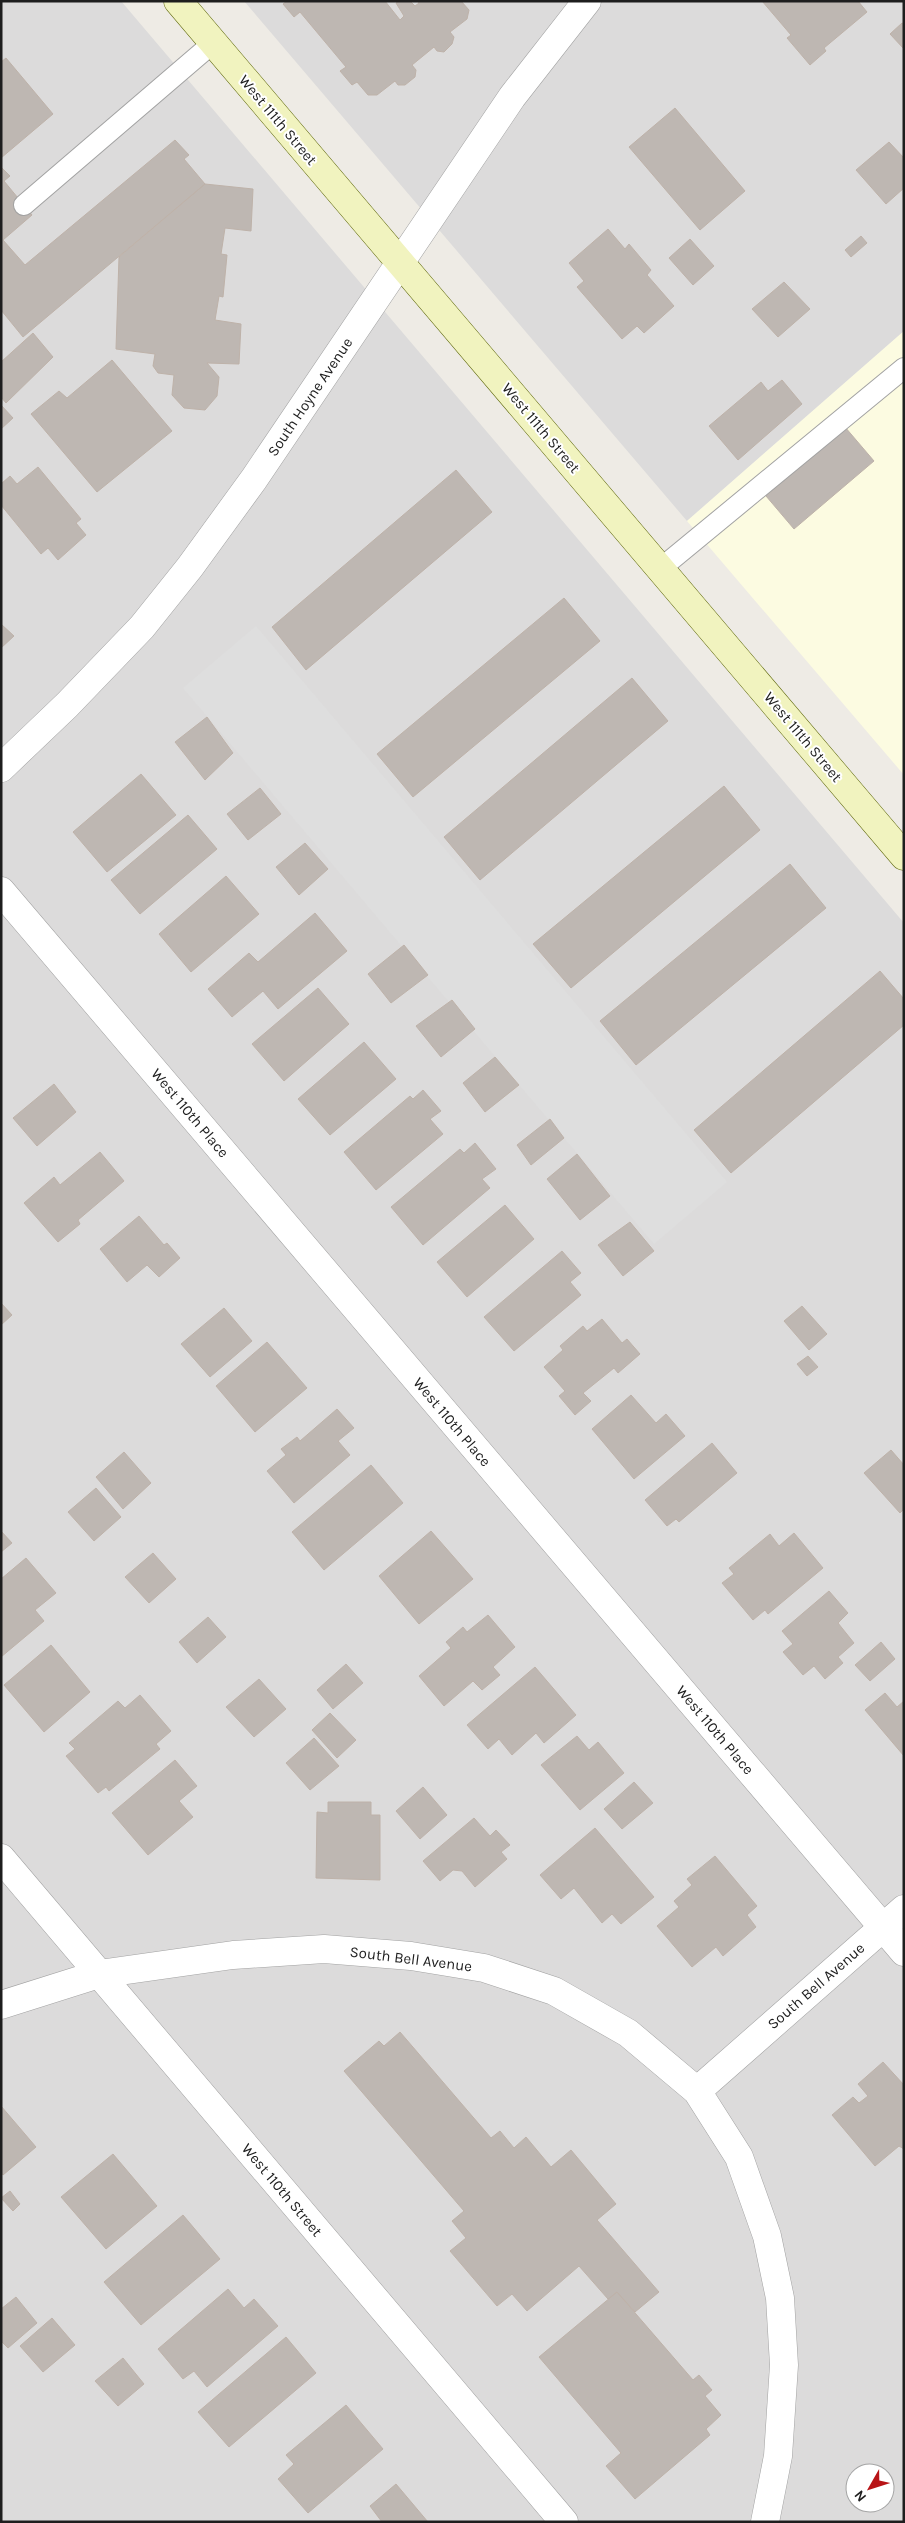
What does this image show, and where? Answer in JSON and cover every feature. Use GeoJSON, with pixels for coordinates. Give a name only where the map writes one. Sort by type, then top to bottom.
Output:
{"type":"FeatureCollection","features":[{"type":"Feature","properties":{"kind":"main road","name":"West 111th Street"},"geometry":{"type":"LineString","coordinates":[[178,1],[904,856]]}},
{"type":"Feature","properties":{"kind":"street","name":"South Hoyne Avenue"},"geometry":{"type":"LineString","coordinates":[[1,768],[67,705],[135,634],[178,582],[254,479],[512,97],[587,1]]}},
{"type":"Feature","properties":{"kind":"street","name":"West 110th Place"},"geometry":{"type":"LineString","coordinates":[[1,891],[904,1952]]}},
{"type":"Feature","properties":{"kind":"street","name":"West 110th Street"},"geometry":{"type":"LineString","coordinates":[[1,1858],[564,2522]]}},
{"type":"Feature","properties":{"kind":"street","name":"South Bell Avenue"},"geometry":{"type":"LineString","coordinates":[[1,2004],[99,1974],[233,1955],[324,1949],[411,1956],[484,1968],[554,1991],[628,2033],[696,2090],[904,1909]]}},
{"type":"Feature","properties":{"kind":"street"},"geometry":{"type":"LineString","coordinates":[[696,2090],[739,2157],[767,2236],[780,2298],[784,2366],[778,2456],[765,2522]]}},
{"type":"Feature","properties":{"kind":"lane"},"geometry":{"type":"LineString","coordinates":[[24,205],[213,43]]}},
{"type":"Feature","properties":{"kind":"lane"},"geometry":{"type":"LineString","coordinates":[[660,569],[904,368]]}},
{"type":"Feature","properties":{"kind":"shaded area"},"geometry":{"type":"Polygon","coordinates":[[[1,1],[121,1],[904,923],[904,2522],[1,2522],[1,1]]]}},
{"type":"Feature","properties":{"kind":"shaded area"},"geometry":{"type":"Polygon","coordinates":[[[244,1],[904,1],[904,331],[687,521],[244,1]]]}},
{"type":"Feature","properties":{"kind":"shaded area"},"geometry":{"type":"Polygon","coordinates":[[[904,331],[904,775],[687,521],[904,331]]]}},
{"type":"Feature","properties":{"kind":"shaded area"},"geometry":{"type":"Polygon","coordinates":[[[256,626],[727,1182],[654,1244],[183,688],[256,626]]]}},
{"type":"Feature","properties":{"kind":"building"},"geometry":{"type":"Polygon","coordinates":[[[287,1],[385,1],[400,20],[404,16],[396,3],[399,1],[410,1],[415,6],[419,3],[418,1],[461,1],[469,10],[467,19],[450,32],[454,37],[452,44],[444,52],[437,51],[434,47],[412,65],[416,70],[415,77],[405,85],[398,85],[395,81],[377,95],[368,95],[357,82],[352,85],[340,71],[346,67],[300,12],[294,17],[283,4],[287,1]]]}},
{"type":"Feature","properties":{"kind":"building"},"geometry":{"type":"Polygon","coordinates":[[[762,1],[858,1],[867,12],[824,48],[826,51],[810,65],[787,38],[791,35],[762,1]]]}},
{"type":"Feature","properties":{"kind":"building"},"geometry":{"type":"Polygon","coordinates":[[[902,23],[904,24],[904,49],[890,34],[902,23]]]}},
{"type":"Feature","properties":{"kind":"building"},"geometry":{"type":"Polygon","coordinates":[[[6,58],[53,114],[1,158],[1,62],[6,58]]]}},
{"type":"Feature","properties":{"kind":"building"},"geometry":{"type":"Polygon","coordinates":[[[675,108],[745,191],[700,230],[629,147],[675,108]]]}},
{"type":"Feature","properties":{"kind":"building"},"geometry":{"type":"Polygon","coordinates":[[[175,140],[189,155],[184,159],[205,184],[23,337],[1,310],[1,167],[10,176],[4,181],[32,215],[3,240],[25,265],[175,140]]]}},
{"type":"Feature","properties":{"kind":"building"},"geometry":{"type":"Polygon","coordinates":[[[889,142],[904,158],[904,188],[886,204],[856,170],[889,142]]]}},
{"type":"Feature","properties":{"kind":"building"},"geometry":{"type":"Polygon","coordinates":[[[205,184],[253,189],[251,231],[225,228],[221,254],[227,255],[223,297],[219,296],[215,320],[241,324],[239,364],[207,363],[219,377],[217,396],[205,410],[184,408],[172,395],[174,375],[158,373],[153,366],[155,354],[116,349],[119,257],[205,184]]]}},
{"type":"Feature","properties":{"kind":"building"},"geometry":{"type":"Polygon","coordinates":[[[608,229],[625,249],[629,244],[651,270],[647,275],[674,306],[644,333],[637,326],[622,339],[577,287],[584,281],[569,263],[608,229]]]}},
{"type":"Feature","properties":{"kind":"building"},"geometry":{"type":"Polygon","coordinates":[[[861,236],[867,243],[851,257],[845,250],[861,236]]]}},
{"type":"Feature","properties":{"kind":"building"},"geometry":{"type":"Polygon","coordinates":[[[690,239],[714,266],[693,285],[669,258],[690,239]]]}},
{"type":"Feature","properties":{"kind":"building"},"geometry":{"type":"Polygon","coordinates":[[[784,282],[810,309],[778,337],[752,309],[784,282]]]}},
{"type":"Feature","properties":{"kind":"building"},"geometry":{"type":"Polygon","coordinates":[[[33,333],[53,357],[6,403],[1,397],[1,362],[33,333]]]}},
{"type":"Feature","properties":{"kind":"building"},"geometry":{"type":"Polygon","coordinates":[[[112,360],[172,431],[97,492],[31,414],[59,391],[67,398],[112,360]]]}},
{"type":"Feature","properties":{"kind":"building"},"geometry":{"type":"Polygon","coordinates":[[[782,380],[802,404],[738,460],[709,426],[761,382],[768,391],[782,380]]]}},
{"type":"Feature","properties":{"kind":"building"},"geometry":{"type":"Polygon","coordinates":[[[1,405],[13,418],[1,429],[1,405]]]}},
{"type":"Feature","properties":{"kind":"building"},"geometry":{"type":"Polygon","coordinates":[[[845,427],[874,461],[794,529],[766,496],[845,427]]]}},
{"type":"Feature","properties":{"kind":"building"},"geometry":{"type":"Polygon","coordinates":[[[38,467],[81,519],[76,523],[86,535],[58,560],[48,548],[41,554],[1,505],[1,484],[10,476],[17,484],[38,467]]]}},
{"type":"Feature","properties":{"kind":"building"},"geometry":{"type":"Polygon","coordinates":[[[456,470],[492,512],[306,670],[272,627],[456,470]]]}},
{"type":"Feature","properties":{"kind":"building"},"geometry":{"type":"Polygon","coordinates":[[[564,598],[600,641],[413,797],[377,754],[564,598]]]}},
{"type":"Feature","properties":{"kind":"building"},"geometry":{"type":"Polygon","coordinates":[[[1,624],[14,636],[1,648],[1,624]]]}},
{"type":"Feature","properties":{"kind":"building"},"geometry":{"type":"Polygon","coordinates":[[[632,678],[668,721],[480,880],[444,837],[632,678]]]}},
{"type":"Feature","properties":{"kind":"building"},"geometry":{"type":"Polygon","coordinates":[[[207,717],[233,753],[205,780],[175,742],[207,717]]]}},
{"type":"Feature","properties":{"kind":"building"},"geometry":{"type":"Polygon","coordinates":[[[141,774],[176,815],[107,872],[73,832],[141,774]]]}},
{"type":"Feature","properties":{"kind":"building"},"geometry":{"type":"Polygon","coordinates":[[[724,786],[760,830],[571,988],[533,944],[724,786]]]}},
{"type":"Feature","properties":{"kind":"building"},"geometry":{"type":"Polygon","coordinates":[[[260,788],[281,814],[248,840],[227,814],[260,788]]]}},
{"type":"Feature","properties":{"kind":"building"},"geometry":{"type":"Polygon","coordinates":[[[188,815],[217,849],[140,914],[111,880],[188,815]]]}},
{"type":"Feature","properties":{"kind":"building"},"geometry":{"type":"Polygon","coordinates":[[[305,843],[328,869],[299,895],[276,867],[305,843]]]}},
{"type":"Feature","properties":{"kind":"building"},"geometry":{"type":"Polygon","coordinates":[[[790,864],[826,908],[636,1065],[600,1021],[790,864]]]}},
{"type":"Feature","properties":{"kind":"building"},"geometry":{"type":"Polygon","coordinates":[[[226,876],[259,914],[191,972],[159,934],[226,876]]]}},
{"type":"Feature","properties":{"kind":"building"},"geometry":{"type":"Polygon","coordinates":[[[315,913],[347,951],[278,1009],[263,991],[232,1017],[208,989],[249,953],[258,962],[315,913]]]}},
{"type":"Feature","properties":{"kind":"building"},"geometry":{"type":"Polygon","coordinates":[[[404,945],[428,975],[391,1003],[368,974],[404,945]]]}},
{"type":"Feature","properties":{"kind":"building"},"geometry":{"type":"Polygon","coordinates":[[[880,971],[904,999],[904,1025],[731,1173],[694,1130],[880,971]]]}},
{"type":"Feature","properties":{"kind":"building"},"geometry":{"type":"Polygon","coordinates":[[[318,988],[349,1024],[284,1081],[252,1044],[318,988]]]}},
{"type":"Feature","properties":{"kind":"building"},"geometry":{"type":"Polygon","coordinates":[[[452,1000],[475,1029],[441,1057],[416,1026],[452,1000]]]}},
{"type":"Feature","properties":{"kind":"building"},"geometry":{"type":"Polygon","coordinates":[[[364,1042],[396,1079],[330,1135],[298,1099],[364,1042]]]}},
{"type":"Feature","properties":{"kind":"building"},"geometry":{"type":"Polygon","coordinates":[[[495,1057],[519,1085],[485,1112],[463,1083],[495,1057]]]}},
{"type":"Feature","properties":{"kind":"building"},"geometry":{"type":"Polygon","coordinates":[[[54,1084],[76,1112],[37,1146],[13,1118],[54,1084]]]}},
{"type":"Feature","properties":{"kind":"building"},"geometry":{"type":"Polygon","coordinates":[[[423,1090],[441,1111],[430,1119],[443,1134],[376,1190],[344,1152],[410,1096],[413,1099],[423,1090]]]}},
{"type":"Feature","properties":{"kind":"building"},"geometry":{"type":"Polygon","coordinates":[[[550,1119],[564,1138],[531,1165],[517,1145],[550,1119]]]}},
{"type":"Feature","properties":{"kind":"building"},"geometry":{"type":"Polygon","coordinates":[[[475,1143],[496,1169],[482,1179],[490,1188],[423,1245],[391,1207],[460,1149],[464,1153],[475,1143]]]}},
{"type":"Feature","properties":{"kind":"building"},"geometry":{"type":"Polygon","coordinates":[[[100,1152],[124,1181],[78,1220],[80,1224],[58,1242],[24,1203],[54,1177],[60,1185],[100,1152]]]}},
{"type":"Feature","properties":{"kind":"building"},"geometry":{"type":"Polygon","coordinates":[[[577,1154],[610,1196],[580,1220],[547,1179],[577,1154]]]}},
{"type":"Feature","properties":{"kind":"building"},"geometry":{"type":"Polygon","coordinates":[[[505,1205],[534,1239],[467,1297],[437,1262],[505,1205]]]}},
{"type":"Feature","properties":{"kind":"building"},"geometry":{"type":"Polygon","coordinates":[[[139,1216],[164,1245],[167,1243],[180,1258],[159,1277],[147,1265],[127,1282],[100,1249],[139,1216]]]}},
{"type":"Feature","properties":{"kind":"building"},"geometry":{"type":"Polygon","coordinates":[[[630,1222],[654,1251],[623,1276],[598,1245],[630,1222]]]}},
{"type":"Feature","properties":{"kind":"building"},"geometry":{"type":"Polygon","coordinates":[[[562,1251],[581,1273],[570,1282],[581,1295],[514,1351],[484,1317],[562,1251]]]}},
{"type":"Feature","properties":{"kind":"building"},"geometry":{"type":"Polygon","coordinates":[[[1,1303],[12,1315],[1,1325],[1,1303]]]}},
{"type":"Feature","properties":{"kind":"building"},"geometry":{"type":"Polygon","coordinates":[[[802,1306],[827,1334],[809,1350],[784,1321],[802,1306]]]}},
{"type":"Feature","properties":{"kind":"building"},"geometry":{"type":"Polygon","coordinates":[[[224,1308],[252,1341],[210,1377],[181,1344],[224,1308]]]}},
{"type":"Feature","properties":{"kind":"building"},"geometry":{"type":"Polygon","coordinates":[[[602,1319],[622,1343],[627,1339],[640,1354],[618,1373],[614,1368],[583,1393],[591,1401],[575,1415],[559,1396],[565,1391],[544,1367],[563,1350],[560,1346],[583,1326],[587,1331],[602,1319]]]}},
{"type":"Feature","properties":{"kind":"building"},"geometry":{"type":"Polygon","coordinates":[[[267,1342],[307,1388],[255,1432],[216,1386],[267,1342]]]}},
{"type":"Feature","properties":{"kind":"building"},"geometry":{"type":"Polygon","coordinates":[[[808,1356],[818,1367],[807,1376],[797,1364],[808,1356]]]}},
{"type":"Feature","properties":{"kind":"building"},"geometry":{"type":"Polygon","coordinates":[[[631,1395],[656,1423],[666,1414],[685,1436],[634,1479],[592,1429],[631,1395]]]}},
{"type":"Feature","properties":{"kind":"building"},"geometry":{"type":"Polygon","coordinates":[[[337,1409],[354,1428],[338,1441],[350,1455],[294,1503],[267,1471],[286,1455],[281,1449],[297,1437],[300,1441],[337,1409]]]}},
{"type":"Feature","properties":{"kind":"building"},"geometry":{"type":"Polygon","coordinates":[[[712,1443],[737,1473],[679,1522],[676,1519],[667,1526],[645,1500],[712,1443]]]}},
{"type":"Feature","properties":{"kind":"building"},"geometry":{"type":"Polygon","coordinates":[[[891,1450],[904,1465],[904,1509],[900,1513],[864,1473],[891,1450]]]}},
{"type":"Feature","properties":{"kind":"building"},"geometry":{"type":"Polygon","coordinates":[[[124,1452],[151,1483],[123,1509],[96,1477],[124,1452]]]}},
{"type":"Feature","properties":{"kind":"building"},"geometry":{"type":"Polygon","coordinates":[[[371,1465],[403,1503],[324,1570],[292,1532],[371,1465]]]}},
{"type":"Feature","properties":{"kind":"building"},"geometry":{"type":"Polygon","coordinates":[[[96,1488],[121,1517],[94,1541],[68,1512],[96,1488]]]}},
{"type":"Feature","properties":{"kind":"building"},"geometry":{"type":"Polygon","coordinates":[[[1,1531],[12,1543],[1,1552],[1,1531]]]}},
{"type":"Feature","properties":{"kind":"building"},"geometry":{"type":"Polygon","coordinates":[[[431,1531],[473,1579],[419,1624],[379,1576],[431,1531]]]}},
{"type":"Feature","properties":{"kind":"building"},"geometry":{"type":"Polygon","coordinates":[[[794,1533],[823,1568],[768,1614],[765,1610],[753,1620],[722,1583],[734,1574],[729,1568],[770,1534],[779,1546],[794,1533]]]}},
{"type":"Feature","properties":{"kind":"building"},"geometry":{"type":"Polygon","coordinates":[[[153,1553],[176,1579],[149,1603],[125,1577],[153,1553]]]}},
{"type":"Feature","properties":{"kind":"building"},"geometry":{"type":"Polygon","coordinates":[[[26,1558],[56,1593],[35,1610],[44,1621],[1,1657],[1,1579],[26,1558]]]}},
{"type":"Feature","properties":{"kind":"building"},"geometry":{"type":"Polygon","coordinates":[[[829,1591],[848,1613],[838,1623],[854,1643],[838,1657],[843,1663],[825,1679],[814,1666],[803,1675],[783,1652],[793,1644],[782,1631],[829,1591]]]}},
{"type":"Feature","properties":{"kind":"building"},"geometry":{"type":"Polygon","coordinates":[[[488,1615],[515,1647],[493,1667],[500,1675],[482,1690],[473,1681],[444,1706],[419,1676],[451,1648],[446,1642],[463,1627],[467,1632],[488,1615]]]}},
{"type":"Feature","properties":{"kind":"building"},"geometry":{"type":"Polygon","coordinates":[[[208,1617],[226,1637],[197,1663],[179,1642],[208,1617]]]}},
{"type":"Feature","properties":{"kind":"building"},"geometry":{"type":"Polygon","coordinates":[[[881,1642],[895,1659],[870,1681],[855,1665],[881,1642]]]}},
{"type":"Feature","properties":{"kind":"building"},"geometry":{"type":"Polygon","coordinates":[[[51,1645],[90,1692],[44,1732],[4,1685],[51,1645]]]}},
{"type":"Feature","properties":{"kind":"building"},"geometry":{"type":"Polygon","coordinates":[[[346,1664],[363,1683],[333,1709],[317,1690],[346,1664]]]}},
{"type":"Feature","properties":{"kind":"building"},"geometry":{"type":"Polygon","coordinates":[[[535,1667],[576,1715],[544,1743],[536,1733],[512,1755],[499,1739],[488,1749],[467,1725],[535,1667]]]}},
{"type":"Feature","properties":{"kind":"building"},"geometry":{"type":"Polygon","coordinates":[[[259,1679],[286,1709],[254,1737],[226,1707],[259,1679]]]}},
{"type":"Feature","properties":{"kind":"building"},"geometry":{"type":"Polygon","coordinates":[[[885,1693],[897,1707],[904,1701],[904,1756],[865,1710],[885,1693]]]}},
{"type":"Feature","properties":{"kind":"building"},"geometry":{"type":"Polygon","coordinates":[[[140,1695],[171,1731],[156,1744],[160,1749],[109,1791],[106,1787],[98,1793],[66,1756],[75,1749],[69,1743],[118,1701],[125,1708],[140,1695]]]}},
{"type":"Feature","properties":{"kind":"building"},"geometry":{"type":"Polygon","coordinates":[[[330,1713],[356,1740],[337,1758],[312,1730],[330,1713]]]}},
{"type":"Feature","properties":{"kind":"building"},"geometry":{"type":"Polygon","coordinates":[[[577,1736],[589,1750],[598,1742],[624,1773],[580,1810],[541,1765],[577,1736]]]}},
{"type":"Feature","properties":{"kind":"building"},"geometry":{"type":"Polygon","coordinates":[[[314,1738],[339,1766],[310,1790],[286,1763],[314,1738]]]}},
{"type":"Feature","properties":{"kind":"building"},"geometry":{"type":"Polygon","coordinates":[[[175,1760],[197,1786],[179,1801],[193,1817],[148,1855],[112,1813],[175,1760]]]}},
{"type":"Feature","properties":{"kind":"building"},"geometry":{"type":"Polygon","coordinates":[[[634,1782],[653,1803],[622,1829],[604,1809],[634,1782]]]}},
{"type":"Feature","properties":{"kind":"building"},"geometry":{"type":"Polygon","coordinates":[[[423,1787],[447,1815],[420,1839],[396,1811],[423,1787]]]}},
{"type":"Feature","properties":{"kind":"building"},"geometry":{"type":"Polygon","coordinates":[[[328,1802],[371,1802],[371,1815],[380,1815],[380,1880],[316,1878],[317,1812],[328,1813],[328,1802]]]}},
{"type":"Feature","properties":{"kind":"building"},"geometry":{"type":"Polygon","coordinates":[[[474,1818],[490,1836],[496,1830],[510,1845],[501,1852],[507,1859],[475,1887],[462,1871],[453,1870],[440,1881],[423,1861],[474,1818]]]}},
{"type":"Feature","properties":{"kind":"building"},"geometry":{"type":"Polygon","coordinates":[[[595,1828],[654,1897],[621,1924],[612,1914],[602,1923],[574,1888],[561,1899],[540,1875],[595,1828]]]}},
{"type":"Feature","properties":{"kind":"building"},"geometry":{"type":"Polygon","coordinates":[[[715,1856],[757,1906],[747,1915],[756,1927],[723,1956],[716,1947],[692,1967],[657,1926],[679,1907],[674,1901],[692,1885],[687,1879],[715,1856]]]}},
{"type":"Feature","properties":{"kind":"building"},"geometry":{"type":"Polygon","coordinates":[[[400,2032],[491,2138],[500,2131],[514,2148],[526,2137],[551,2167],[571,2150],[616,2204],[597,2220],[659,2292],[635,2312],[617,2292],[608,2299],[579,2266],[527,2311],[512,2294],[497,2306],[450,2251],[466,2238],[452,2221],[464,2211],[344,2071],[379,2041],[384,2046],[400,2032]]]}},
{"type":"Feature","properties":{"kind":"building"},"geometry":{"type":"Polygon","coordinates":[[[883,2062],[904,2085],[904,2149],[899,2146],[875,2166],[832,2115],[853,2097],[859,2103],[868,2096],[858,2084],[883,2062]]]}},
{"type":"Feature","properties":{"kind":"building"},"geometry":{"type":"Polygon","coordinates":[[[1,2106],[36,2147],[3,2175],[1,2172],[1,2106]]]}},
{"type":"Feature","properties":{"kind":"building"},"geometry":{"type":"Polygon","coordinates":[[[113,2154],[157,2206],[106,2249],[61,2197],[113,2154]]]}},
{"type":"Feature","properties":{"kind":"building"},"geometry":{"type":"Polygon","coordinates":[[[10,2191],[20,2204],[13,2211],[1,2198],[10,2191]]]}},
{"type":"Feature","properties":{"kind":"building"},"geometry":{"type":"Polygon","coordinates":[[[183,2215],[220,2259],[141,2325],[104,2282],[183,2215]]]}},
{"type":"Feature","properties":{"kind":"building"},"geometry":{"type":"Polygon","coordinates":[[[228,2289],[244,2308],[254,2299],[278,2326],[207,2387],[194,2371],[183,2379],[158,2349],[228,2289]]]}},
{"type":"Feature","properties":{"kind":"building"},"geometry":{"type":"Polygon","coordinates":[[[617,2292],[693,2380],[699,2375],[712,2390],[705,2396],[721,2415],[706,2429],[710,2435],[635,2499],[606,2466],[621,2453],[539,2357],[617,2292]]]}},
{"type":"Feature","properties":{"kind":"building"},"geometry":{"type":"Polygon","coordinates":[[[16,2297],[37,2323],[8,2348],[1,2341],[1,2309],[16,2297]]]}},
{"type":"Feature","properties":{"kind":"building"},"geometry":{"type":"Polygon","coordinates":[[[52,2318],[75,2345],[43,2372],[20,2346],[52,2318]]]}},
{"type":"Feature","properties":{"kind":"building"},"geometry":{"type":"Polygon","coordinates":[[[286,2337],[316,2373],[229,2447],[198,2412],[286,2337]]]}},
{"type":"Feature","properties":{"kind":"building"},"geometry":{"type":"Polygon","coordinates":[[[123,2358],[144,2384],[118,2406],[95,2381],[123,2358]]]}},
{"type":"Feature","properties":{"kind":"building"},"geometry":{"type":"Polygon","coordinates":[[[346,2405],[383,2449],[308,2513],[278,2479],[294,2464],[286,2455],[346,2405]]]}},
{"type":"Feature","properties":{"kind":"building"},"geometry":{"type":"Polygon","coordinates":[[[396,2484],[428,2522],[382,2522],[370,2506],[396,2484]]]}}]}
